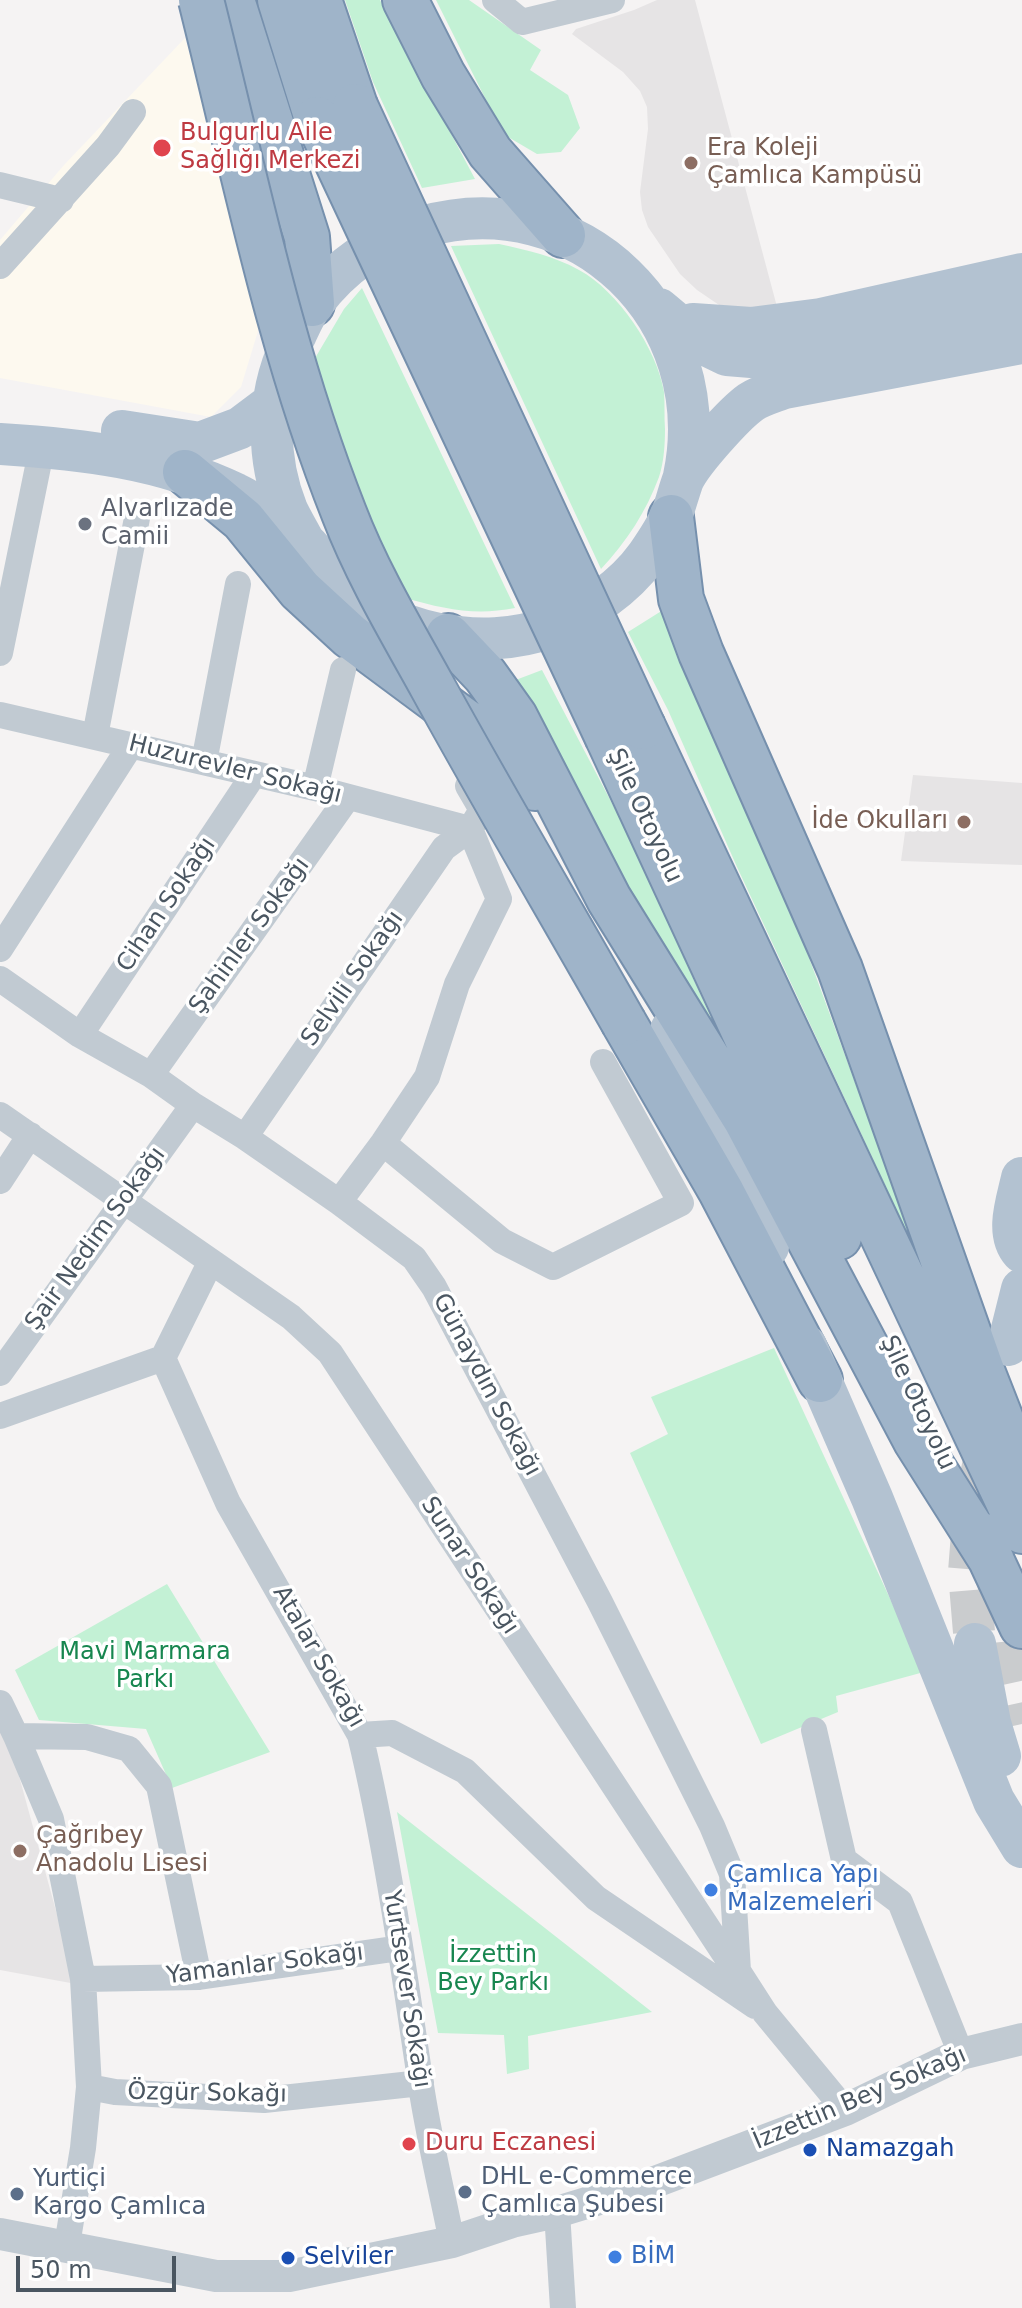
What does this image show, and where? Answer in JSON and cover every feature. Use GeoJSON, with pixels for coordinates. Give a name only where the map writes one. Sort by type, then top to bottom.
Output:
{"type":"FeatureCollection","features":[{"type":"Feature","properties":{"kind":"highway"},"geometry":{"type":"LineString","coordinates":[[201,0],[288,343],[312,426],[345,516],[448,716],[721,1191],[820,1380]]}},
{"type":"Feature","properties":{"kind":"highway"},"geometry":{"type":"LineString","coordinates":[[232,0],[307,237],[312,304]]}},
{"type":"Feature","properties":{"kind":"highway","name":"Şile Otoyolu"},"geometry":{"type":"LineString","coordinates":[[280,0],[336,113],[1007,1546],[1022,1626]]}},
{"type":"Feature","properties":{"kind":"highway","name":"Şile Otoyolu"},"geometry":{"type":"LineString","coordinates":[[319,0],[336,113]]}},
{"type":"Feature","properties":{"kind":"highway"},"geometry":{"type":"LineString","coordinates":[[405,0],[443,75],[490,152],[563,235]]}},
{"type":"Feature","properties":{"kind":"highway"},"geometry":{"type":"LineString","coordinates":[[185,472],[243,520],[300,590],[350,636],[490,740],[508,762],[564,815]]}},
{"type":"Feature","properties":{"kind":"highway"},"geometry":{"type":"LineString","coordinates":[[671,517],[681,599],[701,653],[840,969],[977,1357],[1022,1473]]}},
{"type":"Feature","properties":{"kind":"highway"},"geometry":{"type":"LineString","coordinates":[[448,636],[485,675],[515,717],[609,899],[746,1120],[916,1441],[1007,1546]]}},
{"type":"Feature","properties":{"kind":"main road"},"geometry":{"type":"LineString","coordinates":[[1022,308],[776,359],[727,355],[696,340],[622,273],[596,253],[563,235],[498,219],[444,221],[404,233],[365,253],[333,279],[312,304],[283,357],[272,404],[271,439],[276,476],[288,511],[305,543],[337,582],[377,611],[416,629],[448,636],[497,638],[548,628],[582,613],[615,590],[646,558],[671,517],[694,464],[721,430],[752,401],[784,388],[1022,343]]}},
{"type":"Feature","properties":{"kind":"main road"},"geometry":{"type":"LineString","coordinates":[[660,310],[714,326],[751,328],[821,319],[1022,274]]}},
{"type":"Feature","properties":{"kind":"main road"},"geometry":{"type":"LineString","coordinates":[[660,310],[688,395],[689,453],[694,464]]}},
{"type":"Feature","properties":{"kind":"main road"},"geometry":{"type":"LineString","coordinates":[[694,464],[764,418],[800,404],[1022,367]]}},
{"type":"Feature","properties":{"kind":"main road"},"geometry":{"type":"LineString","coordinates":[[0,415],[200,443],[240,428],[272,404]]}},
{"type":"Feature","properties":{"kind":"main road"},"geometry":{"type":"LineString","coordinates":[[0,444],[78,450],[185,472],[239,495],[305,543]]}},
{"type":"Feature","properties":{"kind":"main road"},"geometry":{"type":"LineString","coordinates":[[609,899],[737,1166],[820,1380],[878,1512],[994,1801],[1022,1847]]}},
{"type":"Feature","properties":{"kind":"main road"},"geometry":{"type":"LineString","coordinates":[[1022,1178],[1013,1230],[1015,1242],[1022,1252]]}},
{"type":"Feature","properties":{"kind":"main road"},"geometry":{"type":"LineString","coordinates":[[1008,1345],[1022,1289]]}},
{"type":"Feature","properties":{"kind":"main road"},"geometry":{"type":"LineString","coordinates":[[975,1644],[990,1723],[1022,1819]]}},
{"type":"Feature","properties":{"kind":"street"},"geometry":{"type":"LineString","coordinates":[[495,0],[522,22],[612,0]]}},
{"type":"Feature","properties":{"kind":"street"},"geometry":{"type":"LineString","coordinates":[[0,266],[108,146],[133,112]]}},
{"type":"Feature","properties":{"kind":"street"},"geometry":{"type":"LineString","coordinates":[[0,185],[61,200]]}},
{"type":"Feature","properties":{"kind":"street"},"geometry":{"type":"LineString","coordinates":[[0,653],[42,447]]}},
{"type":"Feature","properties":{"kind":"street"},"geometry":{"type":"LineString","coordinates":[[95,736],[137,518]]}},
{"type":"Feature","properties":{"kind":"street"},"geometry":{"type":"LineString","coordinates":[[204,762],[238,584]]}},
{"type":"Feature","properties":{"kind":"street"},"geometry":{"type":"LineString","coordinates":[[315,788],[343,670]]}},
{"type":"Feature","properties":{"kind":"street"},"geometry":{"type":"LineString","coordinates":[[339,1202],[427,1077],[457,984],[499,899],[470,829],[482,810],[405,677]]}},
{"type":"Feature","properties":{"kind":"street","name":"Huzurevler Sokağı"},"geometry":{"type":"LineString","coordinates":[[4,722],[95,736],[315,788],[470,829]]}},
{"type":"Feature","properties":{"kind":"street"},"geometry":{"type":"LineString","coordinates":[[0,949],[131,745]]}},
{"type":"Feature","properties":{"kind":"street","name":"Cihan Sokağı"},"geometry":{"type":"LineString","coordinates":[[80,1035],[254,774]]}},
{"type":"Feature","properties":{"kind":"street","name":"Şahinler Sokağı"},"geometry":{"type":"LineString","coordinates":[[151,1075],[348,797]]}},
{"type":"Feature","properties":{"kind":"street","name":"Selvili Sokağı"},"geometry":{"type":"LineString","coordinates":[[245,1137],[444,848],[470,829]]}},
{"type":"Feature","properties":{"kind":"street","name":"Günaydın Sokağı"},"geometry":{"type":"LineString","coordinates":[[0,979],[80,1035],[151,1075],[245,1137],[414,1258],[434,1287],[600,1602],[712,1826],[732,1874],[738,1971]]}},
{"type":"Feature","properties":{"kind":"street"},"geometry":{"type":"LineString","coordinates":[[383,1143],[502,1241],[553,1267],[681,1203],[603,1062]]}},
{"type":"Feature","properties":{"kind":"street","name":"Şair Nedim Sokağı"},"geometry":{"type":"LineString","coordinates":[[0,1373],[193,1105]]}},
{"type":"Feature","properties":{"kind":"street","name":"Sunar Sokağı"},"geometry":{"type":"LineString","coordinates":[[0,1115],[291,1317],[330,1353],[728,1959],[765,2013],[845,2110]]}},
{"type":"Feature","properties":{"kind":"street"},"geometry":{"type":"LineString","coordinates":[[0,1181],[30,1135]]}},
{"type":"Feature","properties":{"kind":"street"},"geometry":{"type":"LineString","coordinates":[[0,1416],[163,1358],[210,1263]]}},
{"type":"Feature","properties":{"kind":"street","name":"Atalar Sokağı"},"geometry":{"type":"LineString","coordinates":[[163,1358],[228,1503],[360,1735],[392,1733],[465,1771],[596,1898],[765,2013]]}},
{"type":"Feature","properties":{"kind":"street"},"geometry":{"type":"LineString","coordinates":[[0,1703],[51,1819],[83,1979],[89,2087],[83,2148],[67,2245]]}},
{"type":"Feature","properties":{"kind":"street"},"geometry":{"type":"LineString","coordinates":[[814,1730],[844,1860],[900,1902],[961,2054]]}},
{"type":"Feature","properties":{"kind":"street","name":"Yurtsever Sokağı"},"geometry":{"type":"LineString","coordinates":[[360,1735],[452,2242]]}},
{"type":"Feature","properties":{"kind":"street"},"geometry":{"type":"LineString","coordinates":[[16,1736],[87,1737],[129,1749],[159,1786],[199,1977]]}},
{"type":"Feature","properties":{"kind":"street","name":"Yamanlar Sokağı"},"geometry":{"type":"LineString","coordinates":[[83,1979],[199,1977],[400,1948]]}},
{"type":"Feature","properties":{"kind":"street","name":"İzzettin Bey Sokağı"},"geometry":{"type":"LineString","coordinates":[[0,2234],[216,2276],[289,2276],[452,2242],[655,2182],[845,2110],[961,2054],[1022,2039]]}},
{"type":"Feature","properties":{"kind":"street","name":"Özgür Sokağı"},"geometry":{"type":"LineString","coordinates":[[89,2087],[115,2092],[264,2100],[421,2083]]}},
{"type":"Feature","properties":{"kind":"street"},"geometry":{"type":"LineString","coordinates":[[557,2212],[563,2308]]}},
{"type":"Feature","properties":{"kind":"shaded area","name":"Era Koleji Çamlıca Kampüsü"},"geometry":{"type":"Polygon","coordinates":[[[657,0],[695,0],[780,318],[722,307],[680,274],[648,227],[642,210],[640,192],[648,129],[647,107],[640,91],[623,72],[572,34],[576,29],[657,0]]]}},
{"type":"Feature","properties":{"kind":"shaded area"},"geometry":{"type":"Polygon","coordinates":[[[185,38],[265,308],[241,387],[211,417],[0,378],[0,240],[64,165],[185,38]]]}},
{"type":"Feature","properties":{"kind":"shaded area","name":"İde Okulları"},"geometry":{"type":"Polygon","coordinates":[[[913,775],[1022,783],[1022,865],[901,861],[913,775]]]}},
{"type":"Feature","properties":{"kind":"shaded area","name":"Çağrıbey Anadolu Lisesi"},"geometry":{"type":"Polygon","coordinates":[[[0,1721],[7,1732],[76,1984],[0,1970],[0,1721]]]}},
{"type":"Feature","properties":{"kind":"green space"},"geometry":{"type":"Polygon","coordinates":[[[345,0],[380,0],[475,179],[422,188],[373,82],[345,0]]]}},
{"type":"Feature","properties":{"kind":"green space"},"geometry":{"type":"Polygon","coordinates":[[[436,0],[469,0],[541,50],[530,70],[568,95],[580,128],[561,152],[537,154],[503,134],[436,0]]]}},
{"type":"Feature","properties":{"kind":"green space"},"geometry":{"type":"Polygon","coordinates":[[[499,244],[560,261],[594,280],[634,323],[660,375],[664,392],[665,435],[659,477],[635,526],[601,569],[451,246],[499,244]]]}},
{"type":"Feature","properties":{"kind":"green space"},"geometry":{"type":"Polygon","coordinates":[[[362,288],[515,608],[460,610],[405,598],[365,519],[311,365],[344,309],[362,288]]]}},
{"type":"Feature","properties":{"kind":"green space"},"geometry":{"type":"Polygon","coordinates":[[[663,610],[699,684],[805,947],[924,1269],[737,867],[668,710],[628,632],[663,610]]]}},
{"type":"Feature","properties":{"kind":"green space"},"geometry":{"type":"Polygon","coordinates":[[[542,670],[627,832],[736,1073],[646,932],[513,681],[542,670]]]}},
{"type":"Feature","properties":{"kind":"green space"},"geometry":{"type":"Polygon","coordinates":[[[774,1348],[924,1672],[836,1696],[838,1712],[761,1744],[630,1453],[668,1434],[651,1397],[774,1348]]]}},
{"type":"Feature","properties":{"kind":"green space","name":"Mavi Marmara Parkı"},"geometry":{"type":"Polygon","coordinates":[[[167,1584],[270,1752],[172,1788],[146,1729],[39,1720],[15,1670],[167,1584]]]}},
{"type":"Feature","properties":{"kind":"green space","name":"İzzettin Bey Parkı"},"geometry":{"type":"Polygon","coordinates":[[[397,1812],[652,2012],[528,2036],[529,2069],[507,2074],[504,2035],[438,2033],[397,1812]]]}},
{"type":"Feature","properties":{"kind":"tunnel"},"geometry":{"type":"LineString","coordinates":[[974,1632],[969,1572],[974,1509],[990,1432]]}},
{"type":"Feature","properties":{"kind":"tunnel"},"geometry":{"type":"LineString","coordinates":[[998,1579],[1004,1642],[1022,1724]]}},
{"type":"Feature","properties":{"kind":"place","name":"Bulgurlu Aile Sağlığı Merkezi"},"geometry":{"type":"Point","coordinates":[162,148]}},
{"type":"Feature","properties":{"kind":"place","name":"Era Koleji Çamlıca Kampüsü"},"geometry":{"type":"Point","coordinates":[691,163]}},
{"type":"Feature","properties":{"kind":"place","name":"Alvarlızade Camii"},"geometry":{"type":"Point","coordinates":[85,524]}},
{"type":"Feature","properties":{"kind":"place","name":"İde Okulları"},"geometry":{"type":"Point","coordinates":[964,822]}},
{"type":"Feature","properties":{"kind":"place","name":"Çağrıbey Anadolu Lisesi"},"geometry":{"type":"Point","coordinates":[20,1851]}},
{"type":"Feature","properties":{"kind":"place","name":"Çamlıca Yapı Malzemeleri"},"geometry":{"type":"Point","coordinates":[711,1890]}},
{"type":"Feature","properties":{"kind":"place","name":"Duru Eczanesi"},"geometry":{"type":"Point","coordinates":[409,2144]}},
{"type":"Feature","properties":{"kind":"place","name":"Namazgah"},"geometry":{"type":"Point","coordinates":[810,2150]}},
{"type":"Feature","properties":{"kind":"place","name":"DHL e-Commerce Çamlıca Şubesi"},"geometry":{"type":"Point","coordinates":[465,2192]}},
{"type":"Feature","properties":{"kind":"place","name":"Yurtiçi Kargo Çamlıca"},"geometry":{"type":"Point","coordinates":[17,2194]}},
{"type":"Feature","properties":{"kind":"place","name":"BİM"},"geometry":{"type":"Point","coordinates":[615,2257]}},
{"type":"Feature","properties":{"kind":"place","name":"Selviler"},"geometry":{"type":"Point","coordinates":[288,2258]}}]}
